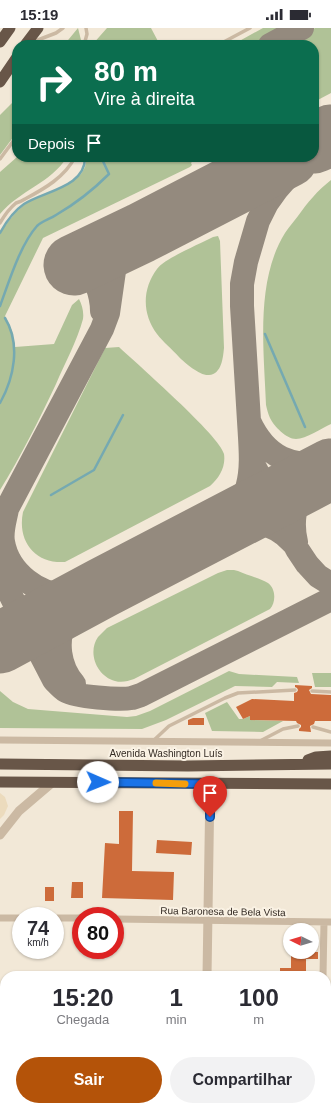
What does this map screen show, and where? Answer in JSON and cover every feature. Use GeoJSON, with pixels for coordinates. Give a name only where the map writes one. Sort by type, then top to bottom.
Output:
{"type":"FeatureCollection","features":[{"type":"Feature","properties":{"kind":"highway"},"geometry":{"type":"LineString","coordinates":[[0,42],[10,28]]}},
{"type":"Feature","properties":{"kind":"highway"},"geometry":{"type":"LineString","coordinates":[[29,40],[38,28]]}},
{"type":"Feature","properties":{"kind":"highway"},"geometry":{"type":"LineString","coordinates":[[0,82],[12,64]]}},
{"type":"Feature","properties":{"kind":"highway"},"geometry":{"type":"LineString","coordinates":[[301,764],[316,757],[331,756]]}},
{"type":"Feature","properties":{"kind":"highway","name":"Avenida Washington Luís"},"geometry":{"type":"LineString","coordinates":[[0,764],[188,766],[331,764]]}},
{"type":"Feature","properties":{"kind":"highway"},"geometry":{"type":"LineString","coordinates":[[0,782],[331,784]]}},
{"type":"Feature","properties":{"kind":"street","name":"Avenida Washington Luís"},"geometry":{"type":"LineString","coordinates":[[0,740],[331,743]]}},
{"type":"Feature","properties":{"kind":"street"},"geometry":{"type":"LineString","coordinates":[[0,835],[19,811],[54,782]]}},
{"type":"Feature","properties":{"kind":"street"},"geometry":{"type":"LineString","coordinates":[[207,971],[210,784]]}},
{"type":"Feature","properties":{"kind":"street"},"geometry":{"type":"LineString","coordinates":[[0,918],[12,918]]}},
{"type":"Feature","properties":{"kind":"street","name":"Rua Baronesa de Bela Vista"},"geometry":{"type":"LineString","coordinates":[[124,919],[328,922]]}},
{"type":"Feature","properties":{"kind":"street"},"geometry":{"type":"LineString","coordinates":[[323,971],[328,922]]}},
{"type":"Feature","properties":{"kind":"lane"},"geometry":{"type":"LineString","coordinates":[[38,40],[56,33],[63,28]]}},
{"type":"Feature","properties":{"kind":"lane"},"geometry":{"type":"LineString","coordinates":[[85,40],[87,34],[86,28]]}},
{"type":"Feature","properties":{"kind":"lane"},"geometry":{"type":"LineString","coordinates":[[227,40],[250,28]]}},
{"type":"Feature","properties":{"kind":"lane"},"geometry":{"type":"LineString","coordinates":[[0,159],[12,143]]}},
{"type":"Feature","properties":{"kind":"lane"},"geometry":{"type":"LineString","coordinates":[[0,223],[9,210],[16,204],[36,193],[62,175],[72,162]]}},
{"type":"Feature","properties":{"kind":"lane"},"geometry":{"type":"LineString","coordinates":[[153,741],[169,726],[238,693],[295,690]]}},
{"type":"Feature","properties":{"kind":"lane"},"geometry":{"type":"LineString","coordinates":[[312,691],[331,692]]}},
{"type":"Feature","properties":{"kind":"lane"},"geometry":{"type":"LineString","coordinates":[[258,742],[283,729],[298,726]]}},
{"type":"Feature","properties":{"kind":"lane"},"geometry":{"type":"LineString","coordinates":[[313,727],[331,732]]}},
{"type":"Feature","properties":{"kind":"green space"},"geometry":{"type":"Polygon","coordinates":[[[78,28],[81,40],[68,40],[78,28]]]}},
{"type":"Feature","properties":{"kind":"green space"},"geometry":{"type":"Polygon","coordinates":[[[107,28],[151,28],[157,40],[96,40],[107,28]]]}},
{"type":"Feature","properties":{"kind":"green space"},"geometry":{"type":"Polygon","coordinates":[[[263,28],[288,28],[265,40],[241,40],[263,28]]]}},
{"type":"Feature","properties":{"kind":"green space"},"geometry":{"type":"Polygon","coordinates":[[[315,28],[331,28],[331,93],[319,99],[319,40],[294,40],[315,28]]]}},
{"type":"Feature","properties":{"kind":"green space"},"geometry":{"type":"Polygon","coordinates":[[[12,103],[12,139],[0,155],[0,115],[12,103]]]}},
{"type":"Feature","properties":{"kind":"green space"},"geometry":{"type":"Polygon","coordinates":[[[12,161],[63,162],[53,174],[17,199],[0,214],[0,172],[12,161]]]}},
{"type":"Feature","properties":{"kind":"green space"},"geometry":{"type":"Polygon","coordinates":[[[86,162],[192,162],[192,165],[43,238],[5,316],[12,331],[15,347],[54,344],[72,305],[79,299],[83,319],[74,344],[50,397],[0,490],[0,234],[10,219],[24,205],[73,181],[79,176],[86,162]]]}},
{"type":"Feature","properties":{"kind":"green space"},"geometry":{"type":"Polygon","coordinates":[[[331,180],[331,424],[300,439],[296,439],[288,437],[274,425],[266,405],[263,340],[265,294],[275,252],[285,233],[305,206],[331,180]]]}},
{"type":"Feature","properties":{"kind":"green space"},"geometry":{"type":"Polygon","coordinates":[[[218,236],[220,241],[224,348],[221,364],[217,372],[205,375],[193,369],[157,334],[152,326],[146,310],[146,293],[152,277],[157,269],[167,260],[213,237],[218,236]]]}},
{"type":"Feature","properties":{"kind":"green space"},"geometry":{"type":"Polygon","coordinates":[[[119,347],[177,400],[209,432],[224,454],[223,468],[219,476],[210,486],[65,562],[54,562],[37,555],[30,549],[23,532],[23,512],[105,348],[119,347]]]}},
{"type":"Feature","properties":{"kind":"green space"},"geometry":{"type":"Polygon","coordinates":[[[227,570],[238,571],[268,583],[274,592],[274,599],[270,609],[134,679],[118,682],[103,674],[96,663],[93,650],[98,637],[107,628],[218,573],[227,570]]]}},
{"type":"Feature","properties":{"kind":"green space"},"geometry":{"type":"Polygon","coordinates":[[[229,671],[239,674],[297,677],[299,683],[277,682],[272,687],[235,686],[166,720],[142,729],[0,728],[0,691],[13,702],[28,709],[127,717],[136,716],[150,711],[229,671]]]}},
{"type":"Feature","properties":{"kind":"green space"},"geometry":{"type":"Polygon","coordinates":[[[312,673],[331,673],[331,687],[315,687],[312,673]]]}},
{"type":"Feature","properties":{"kind":"green space"},"geometry":{"type":"Polygon","coordinates":[[[227,702],[239,719],[250,716],[251,720],[283,721],[263,732],[212,731],[205,713],[227,702]]]}},
{"type":"Feature","properties":{"kind":"shaded area"},"geometry":{"type":"Polygon","coordinates":[[[0,793],[5,797],[8,806],[4,815],[0,819],[0,793]]]}},
{"type":"Feature","properties":{"kind":"building"},"geometry":{"type":"Polygon","coordinates":[[[295,685],[312,686],[309,690],[311,694],[331,695],[331,721],[315,721],[314,724],[310,726],[311,732],[299,731],[301,725],[296,721],[250,720],[250,716],[243,719],[236,707],[252,699],[294,701],[294,693],[298,690],[295,685]]]}},
{"type":"Feature","properties":{"kind":"building"},"geometry":{"type":"Polygon","coordinates":[[[193,718],[204,718],[204,725],[188,725],[188,720],[193,718]]]}},
{"type":"Feature","properties":{"kind":"building"},"geometry":{"type":"Polygon","coordinates":[[[119,811],[133,811],[132,871],[174,872],[173,900],[102,898],[105,843],[119,844],[119,811]]]}},
{"type":"Feature","properties":{"kind":"building"},"geometry":{"type":"Polygon","coordinates":[[[157,840],[192,842],[191,855],[156,853],[157,840]]]}},
{"type":"Feature","properties":{"kind":"building"},"geometry":{"type":"Polygon","coordinates":[[[72,882],[83,882],[83,898],[71,898],[72,882]]]}},
{"type":"Feature","properties":{"kind":"building"},"geometry":{"type":"Polygon","coordinates":[[[45,887],[54,887],[54,901],[45,901],[45,887]]]}},
{"type":"Feature","properties":{"kind":"building"},"geometry":{"type":"Polygon","coordinates":[[[291,959],[306,959],[306,971],[280,971],[280,968],[291,968],[291,959]]]}},
{"type":"Feature","properties":{"kind":"waterway"},"geometry":{"type":"LineString","coordinates":[[0,233],[10,217],[24,204],[71,182],[79,175],[84,162]]}},
{"type":"Feature","properties":{"kind":"waterway"},"geometry":{"type":"LineString","coordinates":[[0,306],[20,253],[31,234],[37,226],[77,201],[109,174],[103,162]]}},
{"type":"Feature","properties":{"kind":"waterway"},"geometry":{"type":"LineString","coordinates":[[0,403],[9,383],[14,361],[13,339],[5,318]]}},
{"type":"Feature","properties":{"kind":"waterway"},"geometry":{"type":"LineString","coordinates":[[265,334],[305,427]]}},
{"type":"Feature","properties":{"kind":"waterway"},"geometry":{"type":"LineString","coordinates":[[51,495],[94,470],[123,415]]}},
{"type":"Feature","properties":{"kind":"taxiway"},"geometry":{"type":"LineString","coordinates":[[279,40],[302,28]]}},
{"type":"Feature","properties":{"kind":"taxiway"},"geometry":{"type":"LineString","coordinates":[[319,145],[331,135]]}},
{"type":"Feature","properties":{"kind":"taxiway"},"geometry":{"type":"LineString","coordinates":[[238,162],[252,166],[276,163]]}},
{"type":"Feature","properties":{"kind":"taxiway"},"geometry":{"type":"LineString","coordinates":[[249,421],[242,306],[242,284],[246,262],[258,221],[267,203],[301,162]]}},
{"type":"Feature","properties":{"kind":"taxiway"},"geometry":{"type":"LineString","coordinates":[[0,522],[102,329],[108,313],[115,264],[126,247],[141,233]]}},
{"type":"Feature","properties":{"kind":"taxiway"},"geometry":{"type":"LineString","coordinates":[[85,260],[99,291],[102,311]]}},
{"type":"Feature","properties":{"kind":"taxiway"},"geometry":{"type":"LineString","coordinates":[[210,532],[236,509],[244,496],[250,470],[251,455],[249,421],[256,434],[264,444],[272,452],[282,458],[292,462],[304,464],[331,465]]}},
{"type":"Feature","properties":{"kind":"taxiway"},"geometry":{"type":"LineString","coordinates":[[252,462],[297,549],[307,564],[318,576],[331,584]]}},
{"type":"Feature","properties":{"kind":"taxiway"},"geometry":{"type":"LineString","coordinates":[[296,542],[294,521],[298,501],[308,486],[325,472]]}},
{"type":"Feature","properties":{"kind":"taxiway"},"geometry":{"type":"LineString","coordinates":[[7,509],[3,530],[3,542],[6,553],[11,563],[27,580],[36,587],[58,595],[86,593],[102,588]]}},
{"type":"Feature","properties":{"kind":"taxiway"},"geometry":{"type":"LineString","coordinates":[[222,525],[242,522],[260,523],[277,529],[292,542]]}},
{"type":"Feature","properties":{"kind":"taxiway"},"geometry":{"type":"LineString","coordinates":[[0,574],[54,680],[64,690],[71,693],[98,698],[126,699],[141,695],[331,599]]}},
{"type":"Feature","properties":{"kind":"taxiway"},"geometry":{"type":"LineString","coordinates":[[74,684],[62,662],[60,653],[60,636],[66,620],[83,598]]}},
{"type":"Feature","properties":{"kind":"runway"},"geometry":{"type":"LineString","coordinates":[[319,141],[331,135]]}},
{"type":"Feature","properties":{"kind":"runway"},"geometry":{"type":"LineString","coordinates":[[74,265],[141,233],[278,162]]}},
{"type":"Feature","properties":{"kind":"runway"},"geometry":{"type":"LineString","coordinates":[[0,643],[102,588],[331,469]]}},
{"type":"Feature","properties":{"kind":"slow traffic"},"geometry":{"type":"LineString","coordinates":[[156,783],[185,784]]}},
{"type":"Feature","properties":{"kind":"route"},"geometry":{"type":"LineString","coordinates":[[98,782],[210,784],[210,817]]}}]}
